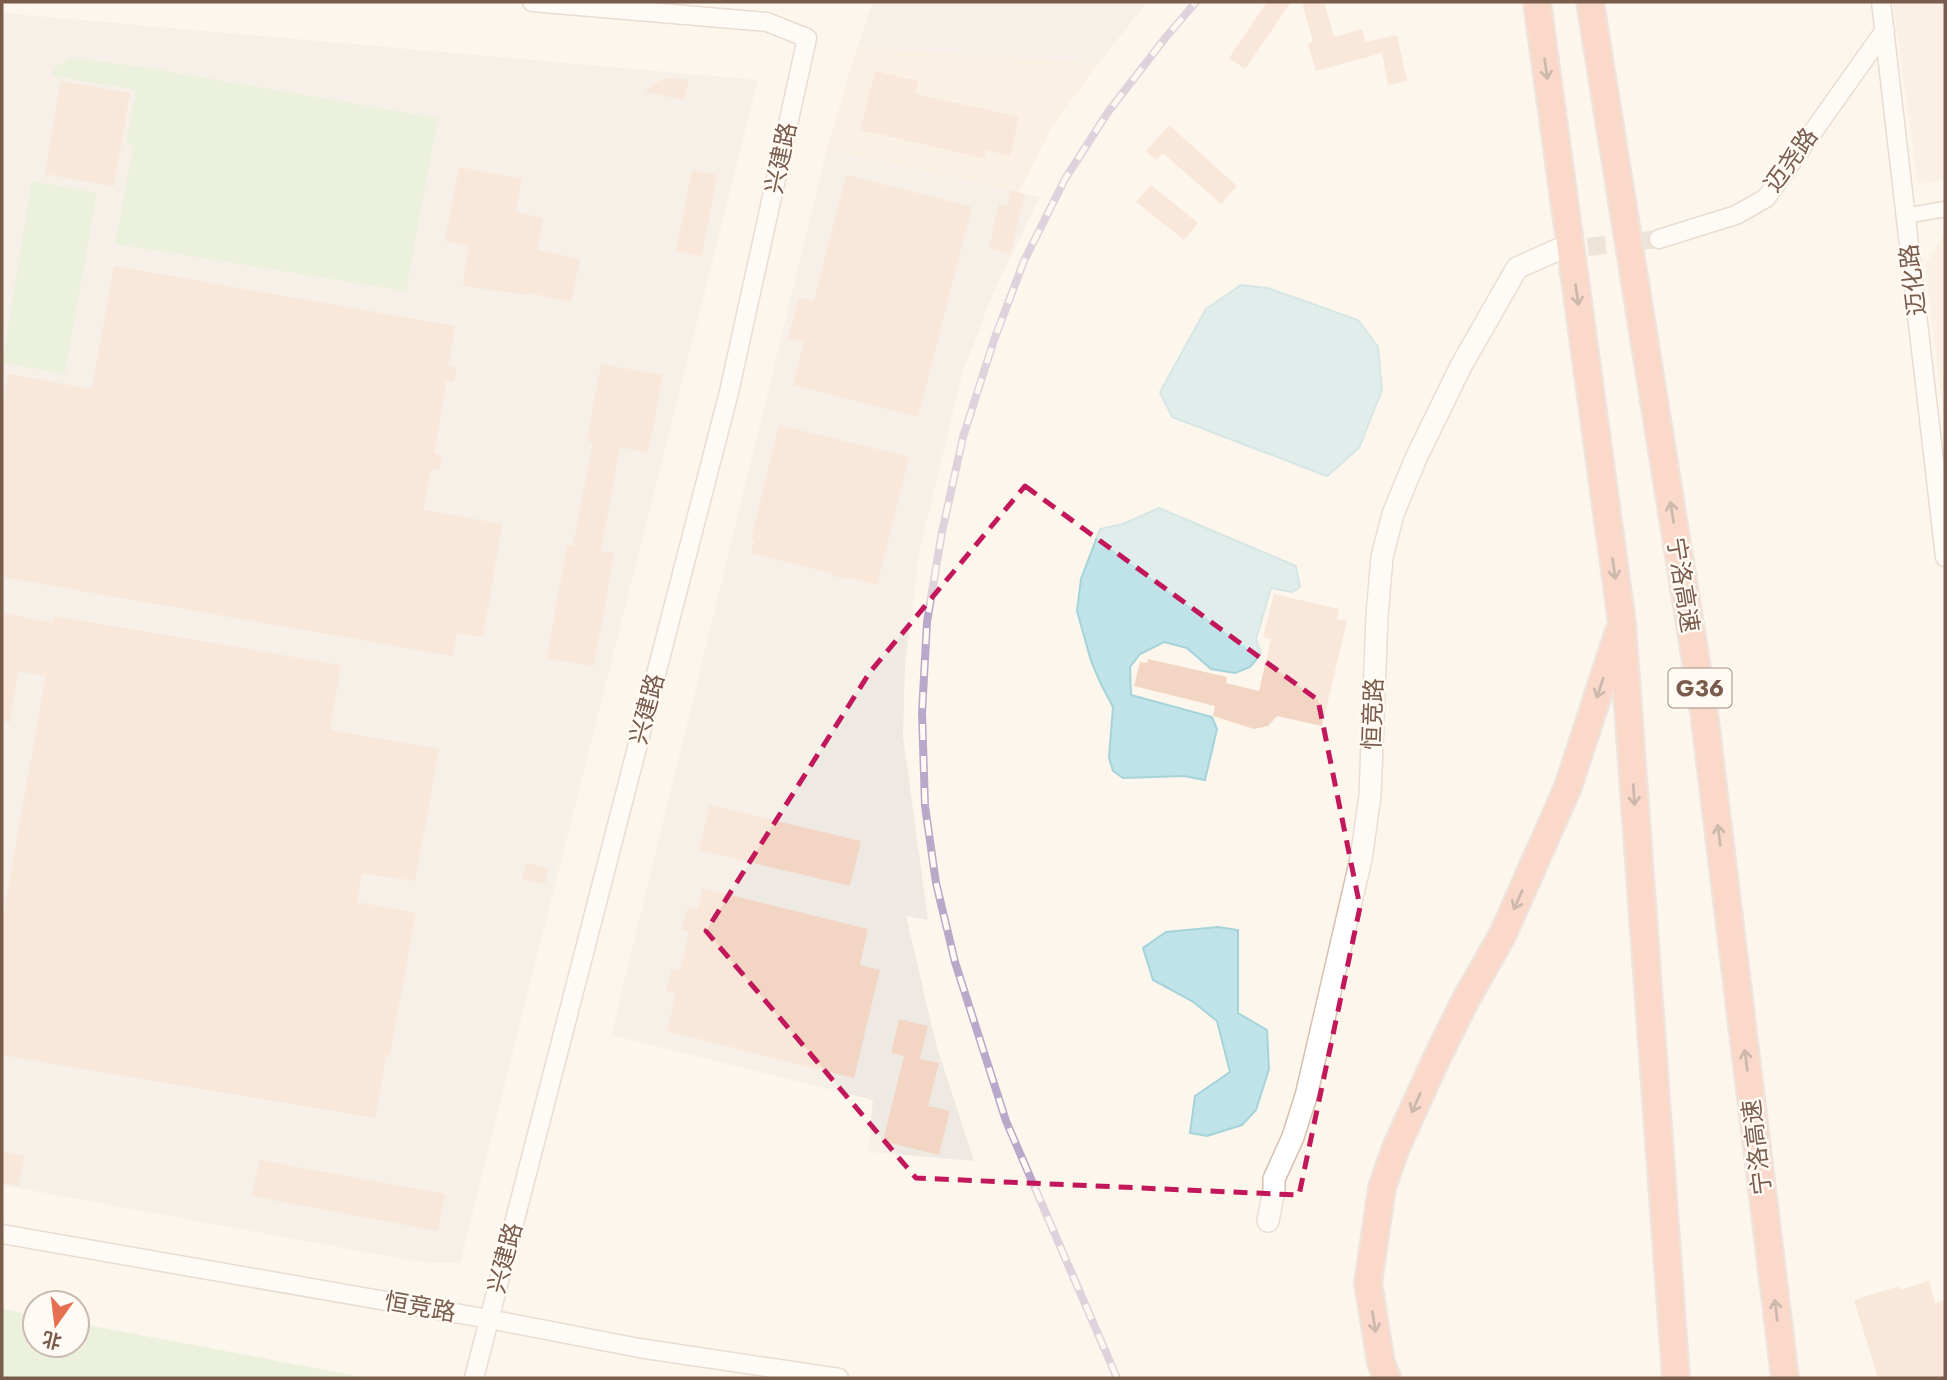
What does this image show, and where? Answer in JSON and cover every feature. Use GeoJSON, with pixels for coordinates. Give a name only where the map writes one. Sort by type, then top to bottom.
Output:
{"type":"FeatureCollection","features":[{"type":"Feature","properties":{"kind":"highway"},"geometry":{"type":"LineString","coordinates":[[1536,2],[1622,623],[1676,1378]]}},
{"type":"Feature","properties":{"kind":"highway","name":"宁洛高速"},"geometry":{"type":"LineString","coordinates":[[1590,2],[1704,712],[1785,1378]]}},
{"type":"Feature","properties":{"kind":"highway"},"geometry":{"type":"LineString","coordinates":[[1387,1378],[1381,1363],[1368,1283],[1382,1188],[1395,1150],[1433,1066],[1465,1001],[1503,934],[1568,787],[1622,623]]}},
{"type":"Feature","properties":{"kind":"main road","name":"恒竞路"},"geometry":{"type":"LineString","coordinates":[[1268,1221],[1275,1190],[1274,1179],[1293,1137],[1306,1096],[1361,859],[1370,796],[1382,557],[1392,514],[1461,366],[1517,268],[1557,250]]}},
{"type":"Feature","properties":{"kind":"street","name":"兴建路"},"geometry":{"type":"LineString","coordinates":[[474,1378],[729,392],[807,38],[767,22],[532,2]]}},
{"type":"Feature","properties":{"kind":"street","name":"迈化路"},"geometry":{"type":"LineString","coordinates":[[1881,2],[1945,557]]}},
{"type":"Feature","properties":{"kind":"street","name":"迈尧路"},"geometry":{"type":"LineString","coordinates":[[1659,239],[1736,215],[1766,198],[1885,30]]}},
{"type":"Feature","properties":{"kind":"street"},"geometry":{"type":"LineString","coordinates":[[1905,216],[1945,209]]}},
{"type":"Feature","properties":{"kind":"street","name":"恒竞路"},"geometry":{"type":"LineString","coordinates":[[2,1234],[489,1319],[639,1348],[839,1378]]}},
{"type":"Feature","properties":{"kind":"highlighted area"},"geometry":{"type":"Polygon","coordinates":[[[1025,486],[1318,700],[1360,907],[1299,1195],[916,1178],[706,931],[870,672],[1025,486]]]}},
{"type":"Feature","properties":{"kind":"shaded area"},"geometry":{"type":"Polygon","coordinates":[[[873,2],[1147,2],[1099,63],[857,47],[873,2]]]}},
{"type":"Feature","properties":{"kind":"shaded area"},"geometry":{"type":"Polygon","coordinates":[[[1893,2],[1945,2],[1945,180],[1918,184],[1893,2]]]}},
{"type":"Feature","properties":{"kind":"shaded area"},"geometry":{"type":"Polygon","coordinates":[[[2,13],[758,80],[460,1263],[419,1262],[2,1185],[2,13]]]}},
{"type":"Feature","properties":{"kind":"shaded area"},"geometry":{"type":"Polygon","coordinates":[[[857,47],[1099,63],[1053,125],[1019,192],[827,149],[857,47]]]}},
{"type":"Feature","properties":{"kind":"shaded area"},"geometry":{"type":"Polygon","coordinates":[[[827,149],[1040,197],[993,293],[963,372],[920,549],[905,665],[903,736],[928,920],[906,916],[936,1044],[974,1161],[868,1152],[873,1100],[611,1035],[827,149]]]}},
{"type":"Feature","properties":{"kind":"shaded area"},"geometry":{"type":"Polygon","coordinates":[[[1945,233],[1945,427],[1925,266],[1945,233]]]}},
{"type":"Feature","properties":{"kind":"green space"},"geometry":{"type":"Polygon","coordinates":[[[70,58],[137,66],[438,118],[406,291],[115,244],[133,147],[126,142],[136,90],[52,76],[54,68],[70,58]]]}},
{"type":"Feature","properties":{"kind":"green space"},"geometry":{"type":"Polygon","coordinates":[[[32,181],[97,193],[65,374],[2,363],[32,181]]]}},
{"type":"Feature","properties":{"kind":"green space"},"geometry":{"type":"Polygon","coordinates":[[[2,1309],[21,1312],[21,1359],[91,1359],[91,1326],[368,1378],[2,1378],[2,1309]]]}},
{"type":"Feature","properties":{"kind":"water"},"geometry":{"type":"Polygon","coordinates":[[[1241,285],[1268,288],[1358,320],[1378,347],[1382,390],[1359,448],[1327,476],[1172,417],[1160,392],[1206,309],[1241,285]]]}},
{"type":"Feature","properties":{"kind":"water"},"geometry":{"type":"Polygon","coordinates":[[[1159,508],[1296,566],[1300,587],[1292,592],[1271,588],[1256,639],[1261,654],[1250,667],[1235,673],[1211,669],[1187,648],[1164,642],[1140,654],[1130,667],[1131,695],[1212,717],[1217,729],[1205,780],[1184,776],[1123,778],[1113,771],[1109,758],[1113,707],[1091,661],[1077,611],[1081,579],[1100,529],[1123,524],[1159,508]]]}},
{"type":"Feature","properties":{"kind":"water"},"geometry":{"type":"Polygon","coordinates":[[[1218,927],[1238,930],[1238,1013],[1267,1030],[1269,1069],[1256,1110],[1242,1125],[1207,1136],[1190,1133],[1195,1096],[1230,1072],[1217,1021],[1192,1001],[1153,980],[1143,948],[1166,932],[1218,927]]]}},
{"type":"Feature","properties":{"kind":"building"},"geometry":{"type":"Polygon","coordinates":[[[1267,2],[1291,2],[1245,69],[1229,58],[1267,2]]]}},
{"type":"Feature","properties":{"kind":"building"},"geometry":{"type":"Polygon","coordinates":[[[1302,2],[1324,2],[1334,37],[1362,29],[1366,42],[1397,35],[1407,81],[1388,85],[1382,53],[1316,71],[1308,44],[1313,42],[1302,2]]]}},
{"type":"Feature","properties":{"kind":"building"},"geometry":{"type":"Polygon","coordinates":[[[875,71],[918,81],[915,94],[1019,117],[1010,156],[986,150],[984,158],[861,130],[875,71]]]}},
{"type":"Feature","properties":{"kind":"building"},"geometry":{"type":"Polygon","coordinates":[[[666,78],[689,80],[684,100],[645,92],[656,82],[666,78]]]}},
{"type":"Feature","properties":{"kind":"building"},"geometry":{"type":"Polygon","coordinates":[[[61,81],[130,93],[114,186],[45,174],[61,81]]]}},
{"type":"Feature","properties":{"kind":"building"},"geometry":{"type":"Polygon","coordinates":[[[1169,125],[1237,186],[1221,204],[1163,153],[1156,160],[1146,151],[1169,125]]]}},
{"type":"Feature","properties":{"kind":"building"},"geometry":{"type":"Polygon","coordinates":[[[459,167],[522,179],[515,212],[543,218],[537,250],[580,259],[571,302],[529,293],[463,286],[469,246],[445,241],[459,167]]]}},
{"type":"Feature","properties":{"kind":"building"},"geometry":{"type":"Polygon","coordinates":[[[692,170],[717,175],[702,256],[676,251],[692,170]]]}},
{"type":"Feature","properties":{"kind":"building"},"geometry":{"type":"Polygon","coordinates":[[[846,175],[972,207],[918,417],[793,385],[804,342],[788,338],[799,298],[814,301],[846,175]]]}},
{"type":"Feature","properties":{"kind":"building"},"geometry":{"type":"Polygon","coordinates":[[[1151,185],[1198,223],[1184,240],[1136,202],[1151,185]]]}},
{"type":"Feature","properties":{"kind":"building"},"geometry":{"type":"Polygon","coordinates":[[[1011,190],[1025,194],[1010,254],[989,248],[999,204],[1007,206],[1011,190]]]}},
{"type":"Feature","properties":{"kind":"building"},"geometry":{"type":"Polygon","coordinates":[[[114,266],[455,326],[448,366],[457,368],[454,382],[446,381],[434,454],[442,455],[440,470],[431,469],[423,510],[502,524],[483,637],[457,633],[453,656],[2,577],[2,410],[8,374],[92,389],[114,266]]]}},
{"type":"Feature","properties":{"kind":"building"},"geometry":{"type":"Polygon","coordinates":[[[601,364],[663,375],[648,453],[620,447],[601,551],[614,553],[594,666],[547,658],[567,545],[573,546],[593,442],[587,441],[601,364]]]}},
{"type":"Feature","properties":{"kind":"building"},"geometry":{"type":"Polygon","coordinates":[[[779,425],[909,457],[877,585],[833,576],[834,574],[751,553],[754,540],[751,539],[779,425]]]}},
{"type":"Feature","properties":{"kind":"building"},"geometry":{"type":"Polygon","coordinates":[[[1274,594],[1339,609],[1337,619],[1347,621],[1322,726],[1277,716],[1268,726],[1254,729],[1213,716],[1215,706],[1134,686],[1140,662],[1147,663],[1148,659],[1227,677],[1226,683],[1259,691],[1271,639],[1263,637],[1274,594]]]}},
{"type":"Feature","properties":{"kind":"building"},"geometry":{"type":"Polygon","coordinates":[[[2,613],[53,623],[54,616],[341,665],[330,730],[439,749],[415,881],[362,873],[357,902],[416,913],[390,1055],[386,1055],[375,1118],[2,1055],[2,922],[46,676],[18,671],[10,722],[2,721],[2,613]]]}},
{"type":"Feature","properties":{"kind":"building"},"geometry":{"type":"Polygon","coordinates":[[[710,805],[861,841],[850,886],[699,850],[710,805]]]}},
{"type":"Feature","properties":{"kind":"building"},"geometry":{"type":"Polygon","coordinates":[[[526,863],[548,868],[545,884],[522,879],[526,863]]]}},
{"type":"Feature","properties":{"kind":"building"},"geometry":{"type":"Polygon","coordinates":[[[703,888],[868,929],[860,965],[880,970],[854,1078],[667,1031],[676,994],[666,991],[672,969],[680,971],[689,932],[681,930],[688,907],[698,909],[703,888]]]}},
{"type":"Feature","properties":{"kind":"building"},"geometry":{"type":"Polygon","coordinates":[[[899,1019],[928,1026],[920,1059],[939,1063],[928,1106],[950,1111],[939,1155],[883,1141],[904,1056],[891,1053],[899,1019]]]}},
{"type":"Feature","properties":{"kind":"building"},"geometry":{"type":"Polygon","coordinates":[[[2,1152],[25,1156],[18,1186],[2,1183],[2,1152]]]}},
{"type":"Feature","properties":{"kind":"building"},"geometry":{"type":"Polygon","coordinates":[[[259,1160],[445,1194],[438,1231],[252,1196],[259,1160]]]}},
{"type":"Feature","properties":{"kind":"building"},"geometry":{"type":"Polygon","coordinates":[[[1929,1281],[1935,1303],[1945,1300],[1945,1378],[1878,1378],[1854,1300],[1899,1286],[1900,1290],[1929,1281]]]}},
{"type":"Feature","properties":{"kind":"tunnel"},"geometry":{"type":"LineString","coordinates":[[1561,250],[1659,239]]}},
{"type":"Feature","properties":{"kind":"railway"},"geometry":{"type":"LineString","coordinates":[[1117,1378],[1006,1121],[955,962],[936,883],[925,806],[922,713],[927,622],[942,532],[963,437],[994,340],[1024,261],[1065,179],[1108,112],[1196,2]]}}]}
